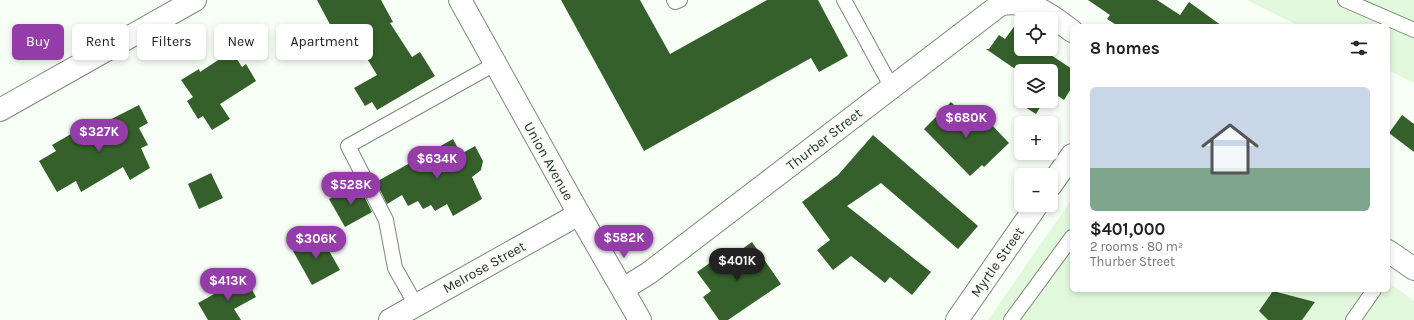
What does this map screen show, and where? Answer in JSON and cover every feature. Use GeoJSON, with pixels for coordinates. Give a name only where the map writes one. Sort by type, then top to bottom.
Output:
{"type":"FeatureCollection","features":[{"type":"Feature","properties":{"kind":"street"},"geometry":{"type":"LineString","coordinates":[[0,110],[195,0]]}},
{"type":"Feature","properties":{"kind":"street","name":"Union Avenue"},"geometry":{"type":"LineString","coordinates":[[460,0],[640,320]]}},
{"type":"Feature","properties":{"kind":"street","name":"Thurber Street"},"geometry":{"type":"LineString","coordinates":[[623,289],[649,273],[991,10],[1001,4],[1014,1],[1030,1]]}},
{"type":"Feature","properties":{"kind":"street"},"geometry":{"type":"LineString","coordinates":[[1030,1],[1070,30]]}},
{"type":"Feature","properties":{"kind":"street"},"geometry":{"type":"LineString","coordinates":[[1058,176],[1070,158]]}},
{"type":"Feature","properties":{"kind":"street","name":"Myrtle Street"},"geometry":{"type":"LineString","coordinates":[[957,320],[1032,212]]}},
{"type":"Feature","properties":{"kind":"street","name":"Melrose Street"},"geometry":{"type":"LineString","coordinates":[[390,320],[579,214]]}},
{"type":"Feature","properties":{"kind":"street"},"geometry":{"type":"LineString","coordinates":[[1390,252],[1414,269]]}},
{"type":"Feature","properties":{"kind":"lane"},"geometry":{"type":"LineString","coordinates":[[674,0],[675,2],[680,0]]}},
{"type":"Feature","properties":{"kind":"lane"},"geometry":{"type":"LineString","coordinates":[[844,0],[892,86]]}},
{"type":"Feature","properties":{"kind":"lane"},"geometry":{"type":"LineString","coordinates":[[1345,0],[1414,30]]}},
{"type":"Feature","properties":{"kind":"lane"},"geometry":{"type":"LineString","coordinates":[[416,306],[395,268],[386,220],[348,146],[495,64]]}},
{"type":"Feature","properties":{"kind":"lane"},"geometry":{"type":"LineString","coordinates":[[1011,320],[1070,240]]}},
{"type":"Feature","properties":{"kind":"lane"},"geometry":{"type":"LineString","coordinates":[[1353,320],[1373,292]]}},
{"type":"Feature","properties":{"kind":"shaded area"},"geometry":{"type":"Polygon","coordinates":[[[1247,0],[1414,0],[1414,83],[1390,71],[1390,24],[1295,24],[1247,0]]]}},
{"type":"Feature","properties":{"kind":"shaded area"},"geometry":{"type":"Polygon","coordinates":[[[1070,202],[1070,292],[1390,292],[1390,283],[1414,301],[1414,320],[988,320],[1070,202]]]}},
{"type":"Feature","properties":{"kind":"building"},"geometry":{"type":"Polygon","coordinates":[[[317,0],[381,0],[393,22],[390,23],[412,57],[420,52],[435,76],[377,110],[372,102],[365,106],[354,88],[377,75],[368,60],[373,60],[373,24],[330,24],[317,0]]]}},
{"type":"Feature","properties":{"kind":"building"},"geometry":{"type":"Polygon","coordinates":[[[561,0],[640,0],[670,54],[767,0],[818,0],[848,56],[819,72],[811,58],[644,151],[561,0]]]}},
{"type":"Feature","properties":{"kind":"building"},"geometry":{"type":"Polygon","coordinates":[[[1088,0],[1157,0],[1180,15],[1189,2],[1219,24],[1115,24],[1107,19],[1110,15],[1088,0]]]}},
{"type":"Feature","properties":{"kind":"building"},"geometry":{"type":"Polygon","coordinates":[[[1014,27],[1014,56],[1052,56],[1070,68],[1070,90],[1064,100],[1058,96],[1058,64],[1014,64],[1014,68],[986,49],[989,49],[999,35],[1005,39],[1014,27]]]}},
{"type":"Feature","properties":{"kind":"building"},"geometry":{"type":"Polygon","coordinates":[[[218,60],[238,60],[242,67],[246,64],[256,81],[220,104],[230,119],[212,130],[203,116],[198,119],[187,101],[193,97],[181,80],[199,69],[200,72],[218,60]]]}},
{"type":"Feature","properties":{"kind":"building"},"geometry":{"type":"Polygon","coordinates":[[[951,102],[980,131],[989,122],[1009,143],[984,167],[982,165],[970,176],[924,129],[951,102]]]}},
{"type":"Feature","properties":{"kind":"building"},"geometry":{"type":"Polygon","coordinates":[[[139,105],[148,123],[139,128],[148,145],[141,148],[150,168],[130,180],[123,167],[81,192],[76,181],[57,192],[39,161],[56,151],[52,145],[71,134],[74,138],[139,105]]]}},
{"type":"Feature","properties":{"kind":"building"},"geometry":{"type":"Polygon","coordinates":[[[1026,108],[1040,108],[1036,114],[1026,108]]]}},
{"type":"Feature","properties":{"kind":"building"},"geometry":{"type":"Polygon","coordinates":[[[1402,115],[1414,124],[1414,152],[1390,134],[1402,115]]]}},
{"type":"Feature","properties":{"kind":"building"},"geometry":{"type":"Polygon","coordinates":[[[873,135],[978,226],[958,249],[881,183],[847,206],[931,272],[912,295],[890,277],[885,283],[851,256],[833,270],[817,250],[830,240],[802,202],[838,175],[873,135]]]}},
{"type":"Feature","properties":{"kind":"building"},"geometry":{"type":"Polygon","coordinates":[[[453,139],[461,154],[475,146],[483,161],[481,170],[472,177],[482,199],[453,216],[447,204],[435,211],[431,205],[423,209],[418,201],[408,206],[402,195],[387,204],[376,182],[453,139]]]}},
{"type":"Feature","properties":{"kind":"building"},"geometry":{"type":"Polygon","coordinates":[[[211,173],[223,198],[199,209],[188,184],[211,173]]]}},
{"type":"Feature","properties":{"kind":"building"},"geometry":{"type":"Polygon","coordinates":[[[356,185],[359,191],[361,190],[372,212],[345,227],[329,199],[356,185]]]}},
{"type":"Feature","properties":{"kind":"building"},"geometry":{"type":"Polygon","coordinates":[[[320,235],[340,270],[312,285],[293,251],[320,235]]]}},
{"type":"Feature","properties":{"kind":"building"},"geometry":{"type":"Polygon","coordinates":[[[752,242],[781,284],[728,320],[719,320],[703,297],[711,291],[697,272],[727,251],[731,257],[752,242]]]}},
{"type":"Feature","properties":{"kind":"building"},"geometry":{"type":"Polygon","coordinates":[[[245,277],[256,297],[234,309],[241,320],[208,320],[198,303],[245,277]]]}},
{"type":"Feature","properties":{"kind":"building"},"geometry":{"type":"Polygon","coordinates":[[[1272,292],[1315,302],[1302,320],[1268,320],[1259,311],[1272,292]]]}}]}
